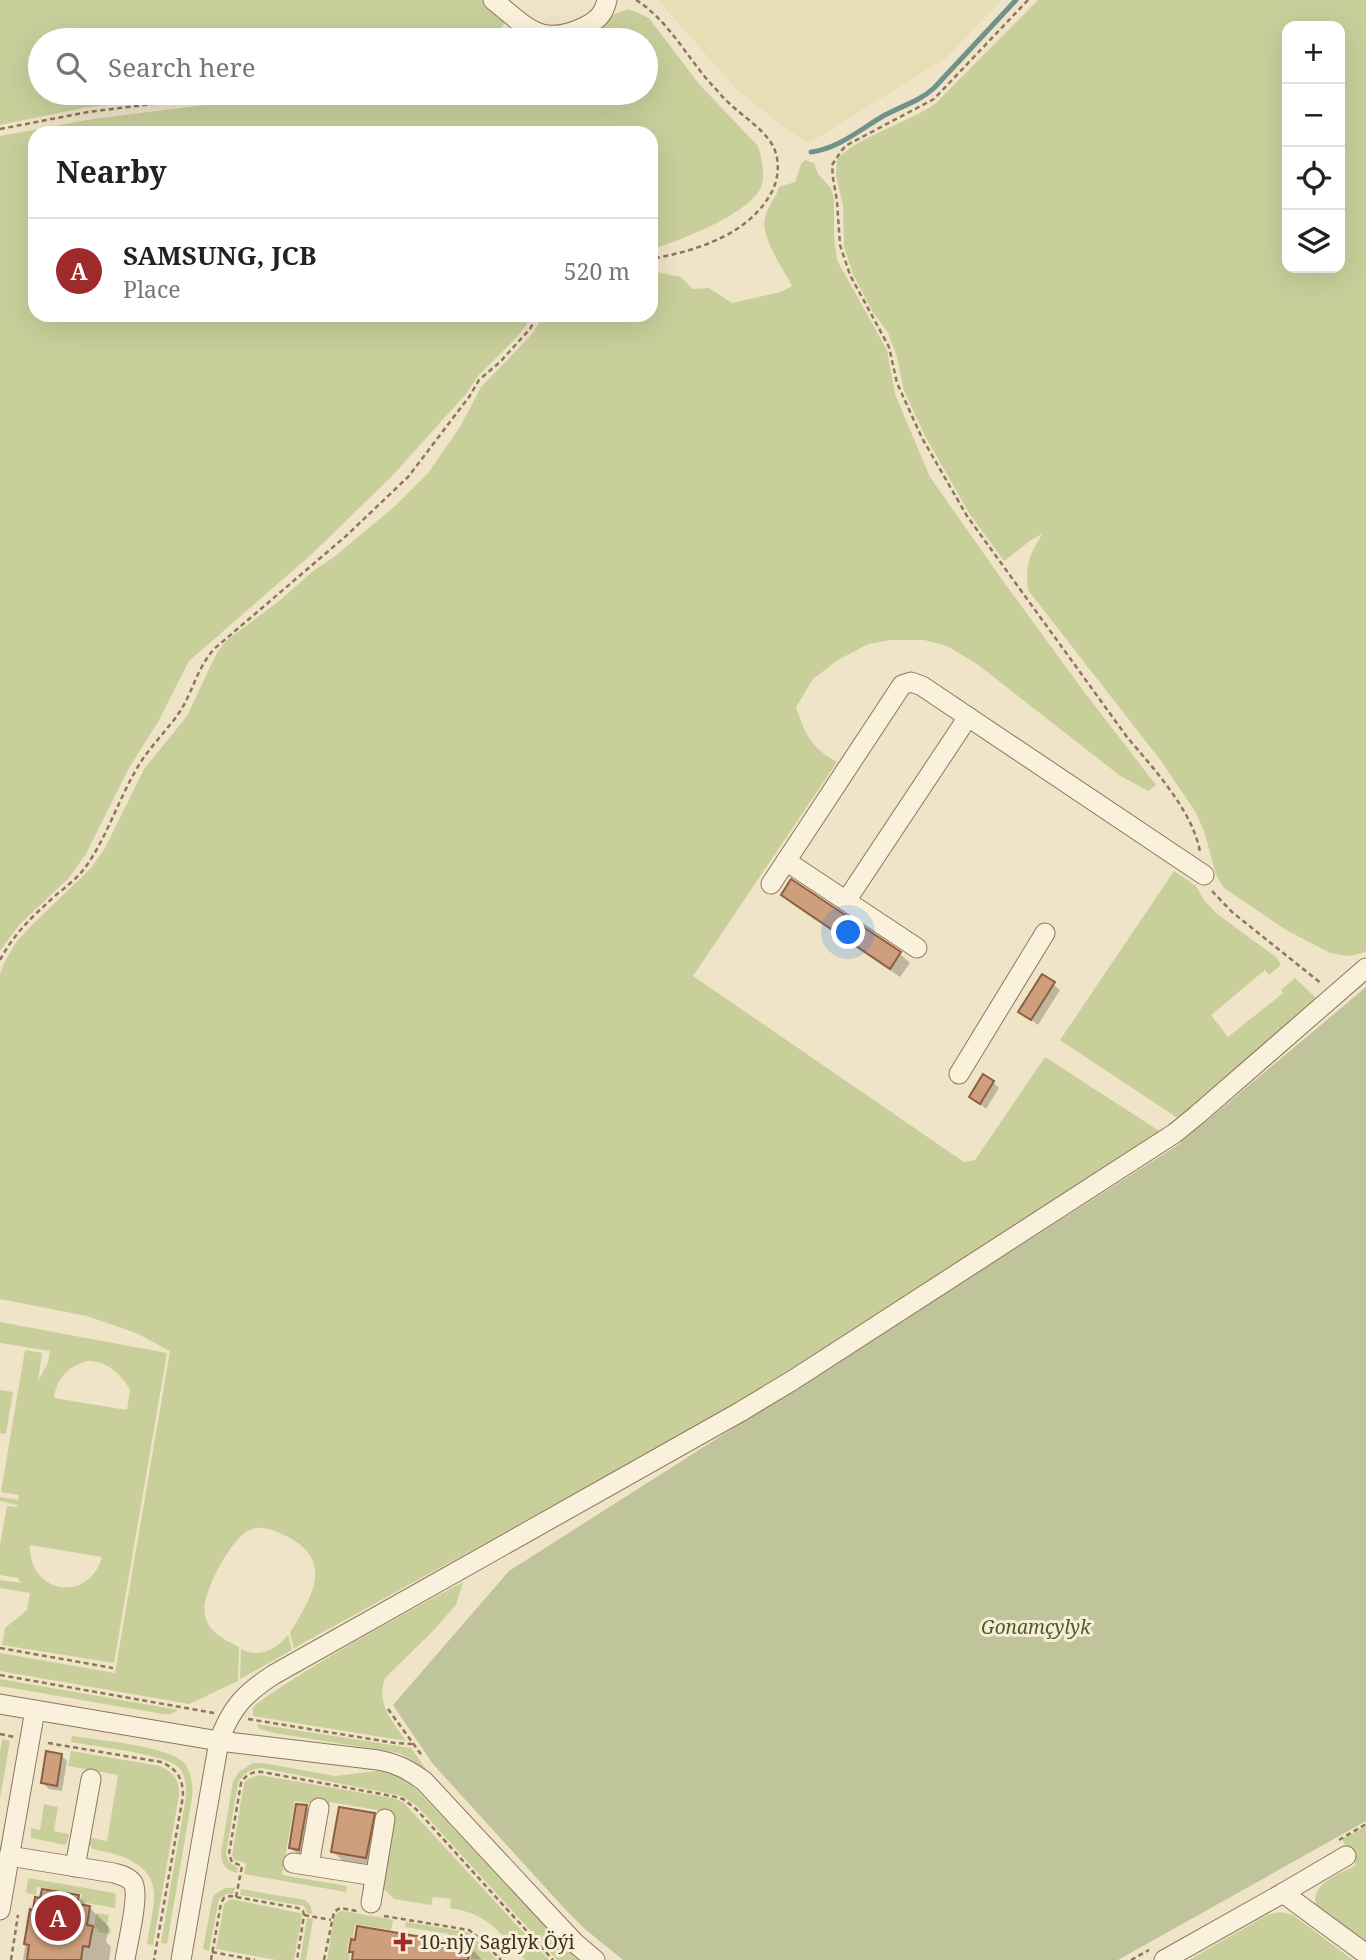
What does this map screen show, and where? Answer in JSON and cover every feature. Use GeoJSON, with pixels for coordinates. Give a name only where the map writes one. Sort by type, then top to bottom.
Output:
{"type":"FeatureCollection","features":[{"type":"Feature","properties":{"kind":"street"},"geometry":{"type":"LineString","coordinates":[[494,0],[530,28]]}},
{"type":"Feature","properties":{"kind":"street"},"geometry":{"type":"LineString","coordinates":[[581,28],[598,19],[604,12],[607,0]]}},
{"type":"Feature","properties":{"kind":"street"},"geometry":{"type":"LineString","coordinates":[[771,884],[902,685],[911,682],[919,684],[1204,875]]}},
{"type":"Feature","properties":{"kind":"street"},"geometry":{"type":"LineString","coordinates":[[846,901],[968,717]]}},
{"type":"Feature","properties":{"kind":"street"},"geometry":{"type":"LineString","coordinates":[[786,861],[917,948]]}},
{"type":"Feature","properties":{"kind":"street"},"geometry":{"type":"LineString","coordinates":[[960,1074],[1045,933]]}},
{"type":"Feature","properties":{"kind":"street"},"geometry":{"type":"LineString","coordinates":[[181,1960],[219,1741],[238,1702],[251,1690],[793,1380],[1175,1133],[1366,968]]}},
{"type":"Feature","properties":{"kind":"street"},"geometry":{"type":"LineString","coordinates":[[0,1704],[219,1741],[394,1763],[424,1781],[559,1927],[595,1960]]}},
{"type":"Feature","properties":{"kind":"street"},"geometry":{"type":"LineString","coordinates":[[0,1910],[35,1710]]}},
{"type":"Feature","properties":{"kind":"street"},"geometry":{"type":"LineString","coordinates":[[75,1867],[91,1779]]}},
{"type":"Feature","properties":{"kind":"street"},"geometry":{"type":"LineString","coordinates":[[319,1808],[301,1864],[375,1876]]}},
{"type":"Feature","properties":{"kind":"street"},"geometry":{"type":"LineString","coordinates":[[370,1910],[385,1819]]}},
{"type":"Feature","properties":{"kind":"street"},"geometry":{"type":"LineString","coordinates":[[9,1856],[128,1878],[133,1884],[135,1899],[125,1960]]}},
{"type":"Feature","properties":{"kind":"street"},"geometry":{"type":"LineString","coordinates":[[1164,1960],[1346,1856]]}},
{"type":"Feature","properties":{"kind":"street"},"geometry":{"type":"LineString","coordinates":[[1283,1894],[1366,1954]]}},
{"type":"Feature","properties":{"kind":"path"},"geometry":{"type":"LineString","coordinates":[[636,0],[663,23],[698,69],[726,101],[766,136],[776,153],[775,187],[762,209],[749,221],[729,233],[681,253],[658,258]]}},
{"type":"Feature","properties":{"kind":"path"},"geometry":{"type":"LineString","coordinates":[[1028,0],[934,99],[847,145],[835,158],[832,178],[842,254],[849,275],[889,347],[897,383],[922,438],[967,516],[1190,820],[1198,839],[1204,875],[1218,899],[1335,995]]}},
{"type":"Feature","properties":{"kind":"path"},"geometry":{"type":"LineString","coordinates":[[0,129],[88,112],[145,105]]}},
{"type":"Feature","properties":{"kind":"path"},"geometry":{"type":"LineString","coordinates":[[0,960],[17,932],[74,881],[86,866],[134,772],[179,713],[205,659],[346,536],[408,477],[479,380],[500,362],[534,322]]}},
{"type":"Feature","properties":{"kind":"path"},"geometry":{"type":"LineString","coordinates":[[0,1648],[113,1668]]}},
{"type":"Feature","properties":{"kind":"path"},"geometry":{"type":"LineString","coordinates":[[0,1675],[184,1707]]}},
{"type":"Feature","properties":{"kind":"path"},"geometry":{"type":"LineString","coordinates":[[255,1720],[386,1742],[414,1744]]}},
{"type":"Feature","properties":{"kind":"path"},"geometry":{"type":"LineString","coordinates":[[0,1734],[19,1738]]}},
{"type":"Feature","properties":{"kind":"path"},"geometry":{"type":"LineString","coordinates":[[42,1742],[161,1762],[179,1775],[183,1796],[154,1960]]}},
{"type":"Feature","properties":{"kind":"path"},"geometry":{"type":"LineString","coordinates":[[236,1897],[240,1873]]}},
{"type":"Feature","properties":{"kind":"path"},"geometry":{"type":"LineString","coordinates":[[211,1960],[222,1900],[236,1897],[303,1911],[297,1960]]}},
{"type":"Feature","properties":{"kind":"path"},"geometry":{"type":"LineString","coordinates":[[10,1960],[20,1905]]}},
{"type":"Feature","properties":{"kind":"path"},"geometry":{"type":"LineString","coordinates":[[324,1960],[331,1920],[338,1909],[370,1910],[468,1930],[501,1960]]}},
{"type":"Feature","properties":{"kind":"path"},"geometry":{"type":"LineString","coordinates":[[304,1916],[331,1920]]}},
{"type":"Feature","properties":{"kind":"path"},"geometry":{"type":"LineString","coordinates":[[149,1950],[156,1952]]}},
{"type":"Feature","properties":{"kind":"path"},"geometry":{"type":"LineString","coordinates":[[212,1952],[255,1960]]}},
{"type":"Feature","properties":{"kind":"shaded area"},"geometry":{"type":"Polygon","coordinates":[[[658,0],[1001,0],[947,57],[809,143],[786,129],[736,89],[658,0]]]}},
{"type":"Feature","properties":{"kind":"green space"},"geometry":{"type":"Polygon","coordinates":[[[0,0],[486,0],[505,22],[501,28],[28,28],[28,105],[108,105],[0,125],[0,0]]]}},
{"type":"Feature","properties":{"kind":"green space"},"geometry":{"type":"Polygon","coordinates":[[[1038,0],[1366,0],[1366,951],[1363,953],[1349,956],[1330,953],[1286,930],[1224,888],[1216,875],[1204,831],[1195,811],[1161,761],[1028,590],[1029,560],[1042,534],[1004,561],[969,513],[925,436],[904,391],[897,357],[888,333],[872,311],[853,274],[844,247],[843,205],[836,176],[837,160],[845,152],[869,137],[936,103],[1038,0]]]}},
{"type":"Feature","properties":{"kind":"green space"},"geometry":{"type":"Polygon","coordinates":[[[629,9],[649,18],[657,28],[590,28],[629,9]]]}},
{"type":"Feature","properties":{"kind":"green space"},"geometry":{"type":"Polygon","coordinates":[[[658,30],[699,84],[758,146],[763,179],[760,189],[742,208],[694,234],[658,247],[658,126],[55,126],[205,105],[658,105],[658,30]]]}},
{"type":"Feature","properties":{"kind":"green space"},"geometry":{"type":"Polygon","coordinates":[[[28,131],[28,322],[527,322],[392,476],[313,553],[189,661],[158,722],[129,768],[86,854],[68,879],[20,924],[0,951],[0,136],[28,131]]]}},
{"type":"Feature","properties":{"kind":"green space"},"geometry":{"type":"Polygon","coordinates":[[[805,160],[814,163],[818,174],[831,188],[837,260],[887,350],[895,394],[930,477],[1085,693],[1156,785],[1148,791],[1119,775],[977,664],[947,646],[924,640],[891,640],[868,644],[838,660],[813,679],[796,707],[814,745],[837,762],[693,976],[964,1162],[975,1160],[1045,1057],[1161,1132],[741,1402],[294,1648],[290,1633],[305,1607],[314,1582],[315,1569],[311,1558],[303,1547],[275,1531],[257,1528],[244,1533],[220,1566],[205,1606],[205,1615],[213,1631],[239,1647],[238,1681],[189,1704],[0,1671],[0,1653],[115,1673],[170,1351],[136,1333],[87,1316],[0,1299],[0,974],[4,963],[17,941],[91,868],[105,848],[144,769],[187,716],[218,651],[227,640],[335,556],[395,506],[428,473],[460,427],[481,387],[533,333],[539,322],[658,322],[658,272],[681,277],[693,289],[709,288],[732,303],[781,292],[792,286],[769,244],[764,226],[779,187],[795,182],[805,160]]]}},
{"type":"Feature","properties":{"kind":"green space"},"geometry":{"type":"Polygon","coordinates":[[[1174,871],[1196,886],[1216,913],[1277,958],[1281,965],[1269,975],[1265,970],[1211,1015],[1228,1037],[1283,993],[1281,990],[1295,978],[1316,998],[1243,1069],[1179,1119],[1060,1040],[1174,871]]]}},
{"type":"Feature","properties":{"kind":"green space","name":"Gonamçylyk"},"geometry":{"type":"Polygon","coordinates":[[[1366,987],[1366,1821],[1118,1960],[623,1960],[564,1908],[433,1764],[393,1705],[509,1571],[1178,1145],[1366,987]]]}},
{"type":"Feature","properties":{"kind":"green space"},"geometry":{"type":"Polygon","coordinates":[[[0,1322],[167,1353],[114,1663],[2,1645],[5,1628],[27,1610],[30,1593],[0,1588],[0,1580],[21,1583],[18,1578],[0,1575],[0,1545],[7,1506],[17,1505],[0,1501],[0,1497],[18,1500],[19,1495],[1,1492],[25,1350],[42,1353],[38,1381],[48,1363],[50,1351],[0,1343],[0,1322]],[[88,1361],[65,1374],[58,1384],[54,1398],[127,1410],[130,1389],[122,1378],[108,1366],[88,1361]],[[30,1545],[32,1562],[39,1574],[48,1583],[60,1587],[73,1587],[85,1582],[95,1572],[102,1557],[30,1545]]]}},
{"type":"Feature","properties":{"kind":"green space"},"geometry":{"type":"Polygon","coordinates":[[[0,1390],[13,1392],[6,1434],[0,1433],[0,1390]]]}},
{"type":"Feature","properties":{"kind":"green space"},"geometry":{"type":"Polygon","coordinates":[[[463,1582],[456,1605],[385,1678],[384,1704],[406,1741],[253,1716],[256,1704],[306,1671],[463,1582]]]}},
{"type":"Feature","properties":{"kind":"green space"},"geometry":{"type":"Polygon","coordinates":[[[288,1635],[292,1650],[240,1679],[241,1649],[261,1653],[288,1635]]]}},
{"type":"Feature","properties":{"kind":"green space"},"geometry":{"type":"Polygon","coordinates":[[[0,1679],[179,1710],[163,1714],[0,1686],[0,1679]]]}},
{"type":"Feature","properties":{"kind":"green space"},"geometry":{"type":"Polygon","coordinates":[[[257,1724],[411,1748],[428,1772],[399,1753],[274,1733],[259,1729],[257,1724]]]}},
{"type":"Feature","properties":{"kind":"green space"},"geometry":{"type":"Polygon","coordinates":[[[72,1736],[131,1744],[175,1756],[183,1762],[190,1774],[192,1798],[167,1944],[161,1943],[186,1796],[182,1772],[177,1766],[158,1758],[71,1742],[72,1736]]]}},
{"type":"Feature","properties":{"kind":"green space"},"geometry":{"type":"Polygon","coordinates":[[[2,1739],[10,1741],[0,1798],[0,1753],[2,1739]]]}},
{"type":"Feature","properties":{"kind":"green space"},"geometry":{"type":"Polygon","coordinates":[[[71,1751],[160,1766],[169,1771],[177,1781],[179,1795],[153,1945],[147,1944],[154,1900],[150,1877],[135,1863],[92,1849],[90,1844],[91,1838],[107,1841],[118,1775],[68,1766],[71,1751]]]}},
{"type":"Feature","properties":{"kind":"green space"},"geometry":{"type":"Polygon","coordinates":[[[253,1763],[335,1776],[385,1770],[403,1776],[580,1960],[557,1960],[417,1806],[402,1796],[262,1768],[251,1771],[238,1783],[226,1854],[229,1862],[238,1868],[237,1873],[230,1870],[223,1863],[221,1853],[233,1781],[239,1772],[253,1763]]]}},
{"type":"Feature","properties":{"kind":"green space"},"geometry":{"type":"Polygon","coordinates":[[[259,1775],[403,1802],[549,1960],[525,1960],[493,1926],[475,1915],[450,1908],[451,1899],[433,1897],[431,1905],[394,1899],[382,1885],[383,1811],[330,1802],[329,1806],[295,1801],[282,1875],[347,1886],[346,1892],[244,1874],[246,1863],[234,1860],[232,1855],[244,1783],[259,1775]]]}},
{"type":"Feature","properties":{"kind":"green space"},"geometry":{"type":"Polygon","coordinates":[[[44,1804],[58,1807],[54,1831],[69,1834],[65,1845],[31,1838],[31,1828],[40,1830],[44,1804]]]}},
{"type":"Feature","properties":{"kind":"green space"},"geometry":{"type":"Polygon","coordinates":[[[1366,1826],[1366,1943],[1316,1906],[1315,1898],[1317,1891],[1328,1880],[1356,1865],[1342,1839],[1366,1826]]]}},
{"type":"Feature","properties":{"kind":"green space"},"geometry":{"type":"Polygon","coordinates":[[[28,1878],[115,1893],[115,1908],[81,1902],[82,1894],[37,1887],[36,1895],[26,1893],[28,1878]]]}},
{"type":"Feature","properties":{"kind":"green space"},"geometry":{"type":"Polygon","coordinates":[[[225,1888],[235,1888],[233,1894],[219,1899],[209,1951],[203,1949],[212,1901],[214,1895],[225,1888]]]}},
{"type":"Feature","properties":{"kind":"green space"},"geometry":{"type":"Polygon","coordinates":[[[241,1889],[305,1900],[311,1906],[312,1914],[307,1913],[304,1906],[240,1895],[241,1889]]]}},
{"type":"Feature","properties":{"kind":"green space"},"geometry":{"type":"Polygon","coordinates":[[[231,1899],[300,1913],[302,1916],[294,1960],[276,1960],[216,1949],[224,1904],[231,1899]]]}},
{"type":"Feature","properties":{"kind":"green space"},"geometry":{"type":"Polygon","coordinates":[[[344,1911],[393,1920],[391,1930],[355,1924],[353,1938],[349,1938],[349,1960],[327,1960],[334,1916],[344,1911]]]}},
{"type":"Feature","properties":{"kind":"green space"},"geometry":{"type":"Polygon","coordinates":[[[1280,1912],[1293,1915],[1353,1960],[1189,1960],[1267,1915],[1280,1912]]]}},
{"type":"Feature","properties":{"kind":"green space"},"geometry":{"type":"Polygon","coordinates":[[[96,1913],[109,1915],[107,1925],[111,1930],[110,1934],[98,1932],[98,1929],[94,1928],[96,1913]]]}},
{"type":"Feature","properties":{"kind":"green space"},"geometry":{"type":"Polygon","coordinates":[[[307,1918],[313,1919],[306,1960],[300,1960],[307,1918]]]}},
{"type":"Feature","properties":{"kind":"green space"},"geometry":{"type":"Polygon","coordinates":[[[406,1922],[467,1932],[497,1960],[471,1959],[474,1943],[449,1939],[449,1934],[405,1927],[406,1922]]]}},
{"type":"Feature","properties":{"kind":"building"},"geometry":{"type":"Polygon","coordinates":[[[791,879],[901,952],[890,969],[781,895],[791,879]]]}},
{"type":"Feature","properties":{"kind":"building"},"geometry":{"type":"Polygon","coordinates":[[[1042,974],[1055,982],[1031,1020],[1018,1012],[1042,974]]]}},
{"type":"Feature","properties":{"kind":"building"},"geometry":{"type":"Polygon","coordinates":[[[983,1074],[994,1081],[980,1104],[969,1097],[983,1074]]]}},
{"type":"Feature","properties":{"kind":"building"},"geometry":{"type":"Polygon","coordinates":[[[46,1751],[62,1754],[57,1786],[41,1783],[46,1751]]]}},
{"type":"Feature","properties":{"kind":"building"},"geometry":{"type":"Polygon","coordinates":[[[296,1804],[307,1805],[299,1850],[289,1848],[296,1804]]]}},
{"type":"Feature","properties":{"kind":"building"},"geometry":{"type":"Polygon","coordinates":[[[339,1807],[375,1813],[366,1858],[331,1852],[339,1807]]]}},
{"type":"Feature","properties":{"kind":"building"},"geometry":{"type":"Polygon","coordinates":[[[42,1889],[79,1895],[77,1904],[90,1906],[87,1925],[93,1926],[89,1947],[83,1946],[81,1960],[27,1960],[29,1945],[24,1944],[30,1909],[33,1910],[35,1897],[40,1898],[42,1889]]]}},
{"type":"Feature","properties":{"kind":"building","name":"10-njy Saglyk Öýi"},"geometry":{"type":"Polygon","coordinates":[[[357,1926],[470,1945],[468,1960],[352,1960],[353,1952],[349,1952],[351,1939],[355,1940],[357,1926]]]}},
{"type":"Feature","properties":{"kind":"waterway"},"geometry":{"type":"LineString","coordinates":[[811,152],[831,147],[929,93],[1016,0]]}},
{"type":"Feature","properties":{"kind":"place","name":"SAMSUNG, JCB"},"geometry":{"type":"Point","coordinates":[58,1918]}},
{"type":"Feature","properties":{"kind":"place","name":"10-njy Saglyk Öýi"},"geometry":{"type":"Point","coordinates":[403,1942]}}]}
